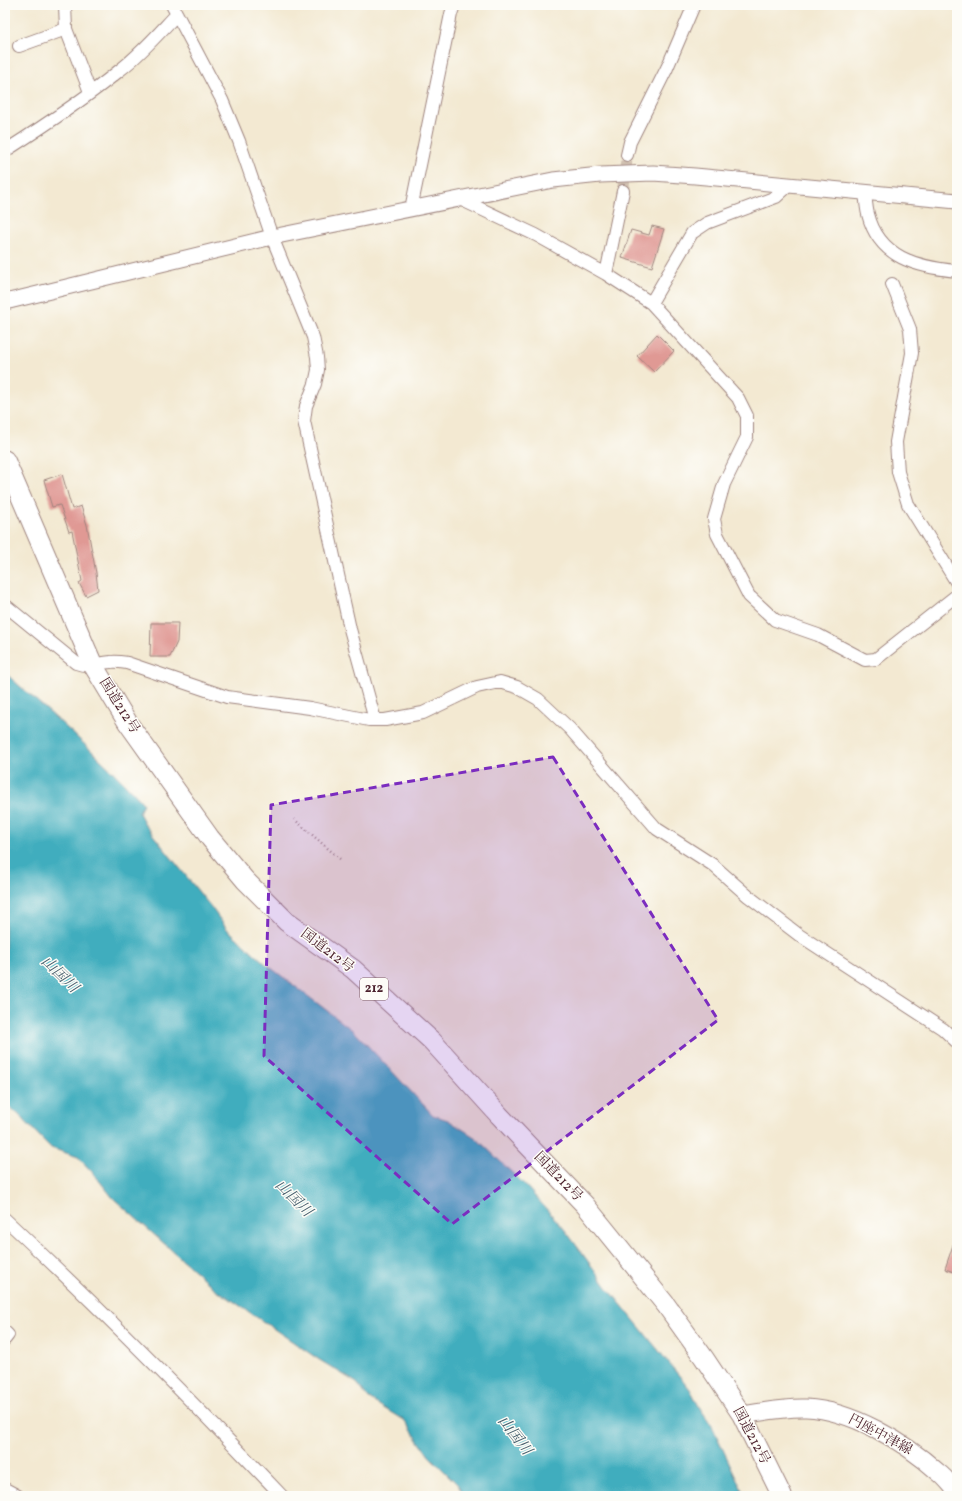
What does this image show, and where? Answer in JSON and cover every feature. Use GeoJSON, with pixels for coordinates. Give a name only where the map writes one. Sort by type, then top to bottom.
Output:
{"type":"FeatureCollection","features":[{"type":"Feature","properties":{"kind":"highway","name":"国道212号"},"geometry":{"type":"LineString","coordinates":[[5,460],[93,665],[128,723],[210,838],[245,880],[287,922],[352,969],[432,1041],[585,1206],[666,1305],[704,1358],[742,1415],[782,1496]]}},
{"type":"Feature","properties":{"kind":"main road","name":"円座中津線"},"geometry":{"type":"LineString","coordinates":[[742,1415],[806,1408],[840,1414],[871,1427],[906,1446],[939,1472],[957,1492]]}},
{"type":"Feature","properties":{"kind":"street"},"geometry":{"type":"LineString","coordinates":[[64,5],[66,29],[90,92]]}},
{"type":"Feature","properties":{"kind":"street"},"geometry":{"type":"LineString","coordinates":[[411,209],[454,5]]}},
{"type":"Feature","properties":{"kind":"street"},"geometry":{"type":"LineString","coordinates":[[627,155],[630,142],[667,68],[694,5]]}},
{"type":"Feature","properties":{"kind":"street"},"geometry":{"type":"LineString","coordinates":[[5,150],[42,128],[121,70],[144,49],[174,9],[222,100],[239,141],[272,237],[313,337],[318,370],[315,384],[306,406],[304,421],[350,628],[375,720]]}},
{"type":"Feature","properties":{"kind":"street"},"geometry":{"type":"LineString","coordinates":[[19,46],[66,29]]}},
{"type":"Feature","properties":{"kind":"street"},"geometry":{"type":"LineString","coordinates":[[5,302],[272,237],[462,200],[553,180],[600,175],[653,173],[957,201]]}},
{"type":"Feature","properties":{"kind":"street"},"geometry":{"type":"LineString","coordinates":[[651,303],[692,232],[707,223],[776,197],[790,185]]}},
{"type":"Feature","properties":{"kind":"street"},"geometry":{"type":"LineString","coordinates":[[606,274],[622,191]]}},
{"type":"Feature","properties":{"kind":"street"},"geometry":{"type":"LineString","coordinates":[[865,192],[870,219],[884,246],[901,258],[933,268],[957,271]]}},
{"type":"Feature","properties":{"kind":"street"},"geometry":{"type":"LineString","coordinates":[[462,200],[536,235],[606,274],[651,303],[738,398],[747,416],[747,437],[724,484],[714,519],[717,534],[749,596],[775,620],[818,635],[865,660],[876,659],[957,595]]}},
{"type":"Feature","properties":{"kind":"street"},"geometry":{"type":"LineString","coordinates":[[892,284],[910,329],[912,353],[896,442],[898,472],[908,504],[957,582]]}},
{"type":"Feature","properties":{"kind":"street"},"geometry":{"type":"LineString","coordinates":[[5,605],[76,663],[82,665],[110,662],[127,663],[227,697],[310,708],[369,720],[386,720],[422,712],[477,687],[500,682],[517,687],[538,700],[570,729],[657,829],[713,865],[748,896],[798,935],[943,1029],[957,1042]]}},
{"type":"Feature","properties":{"kind":"street"},"geometry":{"type":"LineString","coordinates":[[943,1029],[957,1028]]}},
{"type":"Feature","properties":{"kind":"street"},"geometry":{"type":"LineString","coordinates":[[5,1219],[74,1284],[179,1388],[282,1496]]}},
{"type":"Feature","properties":{"kind":"street"},"geometry":{"type":"LineString","coordinates":[[5,1332],[8,1335],[5,1339]]}},
{"type":"Feature","properties":{"kind":"street"},"geometry":{"type":"LineString","coordinates":[[5,1488],[18,1496]]}},
{"type":"Feature","properties":{"kind":"path"},"geometry":{"type":"LineString","coordinates":[[294,819],[340,859]]}},
{"type":"Feature","properties":{"kind":"highlighted area"},"geometry":{"type":"Polygon","coordinates":[[[553,757],[718,1020],[452,1224],[264,1056],[271,805],[553,757]]]}},
{"type":"Feature","properties":{"kind":"water","name":"山国川"},"geometry":{"type":"Polygon","coordinates":[[[5,673],[93,752],[143,803],[139,813],[146,826],[227,929],[266,964],[355,1032],[433,1115],[448,1120],[476,1138],[526,1186],[565,1230],[607,1287],[690,1389],[712,1426],[745,1496],[464,1496],[458,1485],[429,1456],[405,1421],[369,1399],[357,1383],[318,1359],[214,1288],[113,1198],[78,1157],[51,1148],[17,1113],[5,1105],[5,673]]]}},
{"type":"Feature","properties":{"kind":"building"},"geometry":{"type":"Polygon","coordinates":[[[652,226],[664,229],[652,267],[622,258],[631,230],[649,235],[652,226]]]}},
{"type":"Feature","properties":{"kind":"building"},"geometry":{"type":"Polygon","coordinates":[[[657,334],[674,351],[654,372],[637,356],[657,334]]]}},
{"type":"Feature","properties":{"kind":"building"},"geometry":{"type":"Polygon","coordinates":[[[62,474],[72,509],[81,506],[87,525],[98,590],[86,596],[79,583],[82,581],[72,531],[69,532],[60,505],[52,507],[44,480],[62,474]]]}},
{"type":"Feature","properties":{"kind":"building"},"geometry":{"type":"Polygon","coordinates":[[[151,623],[178,623],[177,642],[170,657],[150,657],[151,623]]]}},
{"type":"Feature","properties":{"kind":"building"},"geometry":{"type":"Polygon","coordinates":[[[955,1239],[957,1240],[957,1273],[945,1269],[955,1239]]]}},
{"type":"Feature","properties":{"kind":"tunnel"},"geometry":{"type":"LineString","coordinates":[[623,191],[627,155]]}}]}
